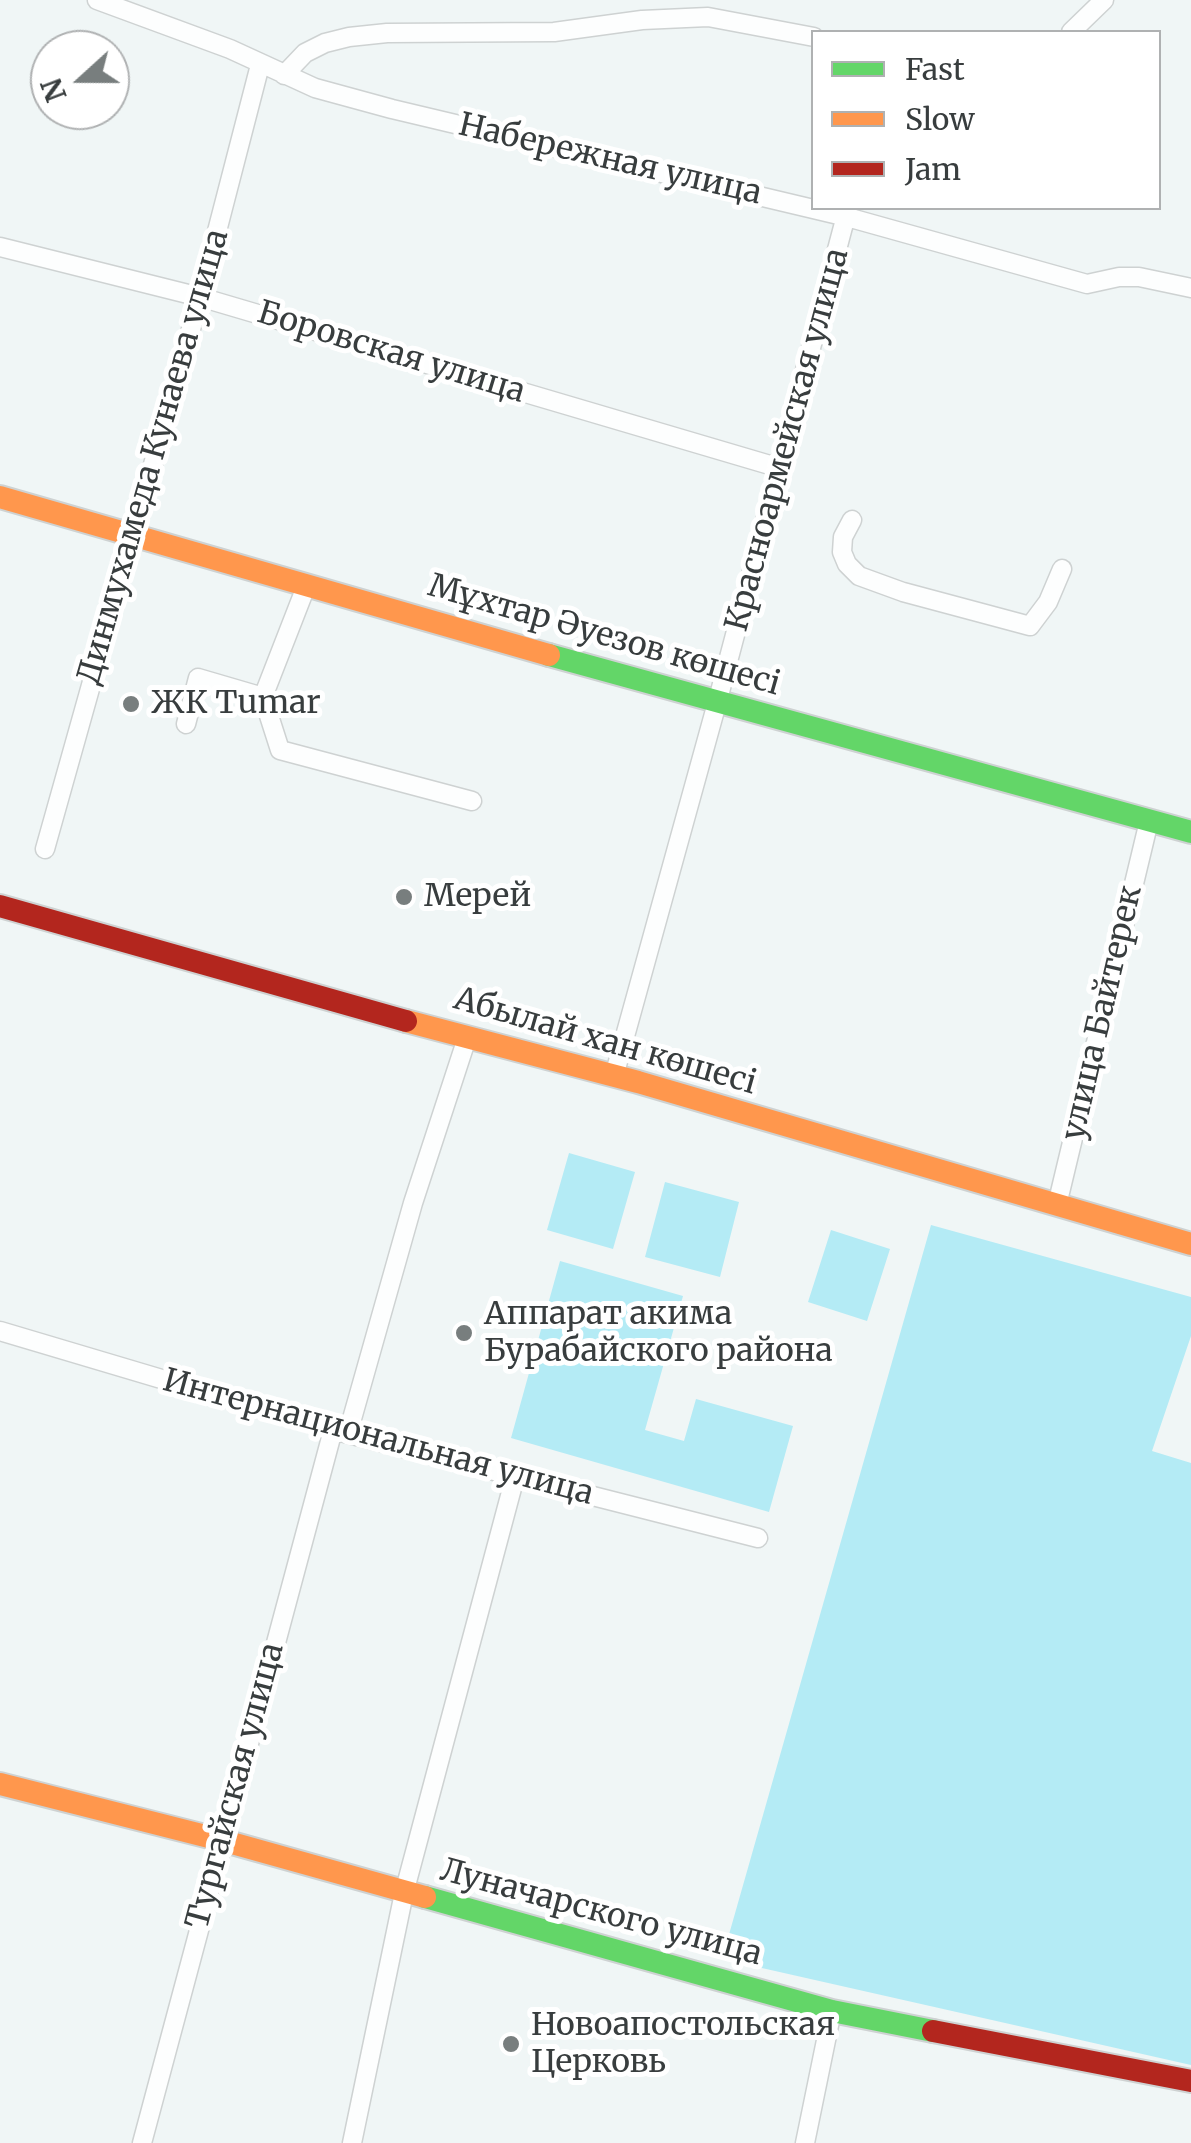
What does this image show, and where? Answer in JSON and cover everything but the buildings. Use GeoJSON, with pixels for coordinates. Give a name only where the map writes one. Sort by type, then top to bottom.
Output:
{"type":"FeatureCollection","features":[{"type":"Feature","properties":{"kind":"street","name":"Набережная улица"},"geometry":{"type":"LineString","coordinates":[[97,0],[230,49],[315,88],[811,204]]}},
{"type":"Feature","properties":{"kind":"street"},"geometry":{"type":"LineString","coordinates":[[1073,30],[1104,0]]}},
{"type":"Feature","properties":{"kind":"street"},"geometry":{"type":"LineString","coordinates":[[284,75],[306,53],[325,43],[387,33],[554,32],[642,20],[708,17],[811,37]]}},
{"type":"Feature","properties":{"kind":"street","name":"Динмухамеда Кунаева улица"},"geometry":{"type":"LineString","coordinates":[[45,849],[200,296],[260,64]]}},
{"type":"Feature","properties":{"kind":"street","name":"Набережная улица"},"geometry":{"type":"LineString","coordinates":[[848,212],[1087,284],[1119,276],[1191,288]]}},
{"type":"Feature","properties":{"kind":"street","name":"Красноармейская улица"},"geometry":{"type":"LineString","coordinates":[[614,1076],[848,212]]}},
{"type":"Feature","properties":{"kind":"street","name":"Боровская улица"},"geometry":{"type":"LineString","coordinates":[[0,247],[200,296],[780,468]]}},
{"type":"Feature","properties":{"kind":"street","name":"Мұхтар Әуезов көшесі"},"geometry":{"type":"LineString","coordinates":[[0,496],[718,703],[1191,832]]}},
{"type":"Feature","properties":{"kind":"street"},"geometry":{"type":"LineString","coordinates":[[852,520],[843,537],[842,552],[846,564],[859,576],[1030,626],[1048,602],[1062,569]]}},
{"type":"Feature","properties":{"kind":"street"},"geometry":{"type":"LineString","coordinates":[[308,584],[263,697],[280,750],[472,801]]}},
{"type":"Feature","properties":{"kind":"street"},"geometry":{"type":"LineString","coordinates":[[186,724],[198,678],[263,697]]}},
{"type":"Feature","properties":{"kind":"street","name":"улица Байтерек"},"geometry":{"type":"LineString","coordinates":[[1057,1205],[1149,821]]}},
{"type":"Feature","properties":{"kind":"street","name":"Абылай хан көшесі"},"geometry":{"type":"LineString","coordinates":[[0,906],[614,1076],[1191,1244]]}},
{"type":"Feature","properties":{"kind":"street","name":"Тургайская улица"},"geometry":{"type":"LineString","coordinates":[[142,2143],[221,1840],[341,1431],[467,1038]]}},
{"type":"Feature","properties":{"kind":"street","name":"Интернациональная улица"},"geometry":{"type":"LineString","coordinates":[[0,1331],[341,1431],[758,1538]]}},
{"type":"Feature","properties":{"kind":"street"},"geometry":{"type":"LineString","coordinates":[[352,2143],[404,1893],[515,1478]]}},
{"type":"Feature","properties":{"kind":"street","name":"Луначарского улица"},"geometry":{"type":"LineString","coordinates":[[0,1784],[221,1840],[832,2010],[1191,2081]]}},
{"type":"Feature","properties":{"kind":"street"},"geometry":{"type":"LineString","coordinates":[[805,2143],[832,2010]]}},
{"type":"Feature","properties":{"kind":"shaded area"},"geometry":{"type":"Polygon","coordinates":[[[569,1153],[635,1172],[613,1249],[547,1230],[569,1153]]]}},
{"type":"Feature","properties":{"kind":"shaded area"},"geometry":{"type":"Polygon","coordinates":[[[665,1182],[739,1202],[720,1277],[645,1257],[665,1182]]]}},
{"type":"Feature","properties":{"kind":"shaded area"},"geometry":{"type":"Polygon","coordinates":[[[931,1225],[1191,1297],[1191,1336],[1152,1451],[1191,1463],[1191,2065],[722,1959],[931,1225]]]}},
{"type":"Feature","properties":{"kind":"shaded area"},"geometry":{"type":"Polygon","coordinates":[[[831,1230],[890,1249],[867,1321],[808,1302],[831,1230]]]}},
{"type":"Feature","properties":{"kind":"shaded area"},"geometry":{"type":"Polygon","coordinates":[[[560,1261],[683,1296],[645,1430],[684,1441],[696,1399],[793,1426],[769,1512],[511,1438],[560,1261]]]}},
{"type":"Feature","properties":{"kind":"traffic: fast"},"geometry":{"type":"LineString","coordinates":[[549,655],[1191,832]]}},
{"type":"Feature","properties":{"kind":"traffic: fast"},"geometry":{"type":"LineString","coordinates":[[425,1897],[832,2011],[933,2031]]}},
{"type":"Feature","properties":{"kind":"traffic: slow"},"geometry":{"type":"LineString","coordinates":[[0,497],[549,655]]}},
{"type":"Feature","properties":{"kind":"traffic: slow"},"geometry":{"type":"LineString","coordinates":[[406,1021],[638,1082],[1191,1244]]}},
{"type":"Feature","properties":{"kind":"traffic: slow"},"geometry":{"type":"LineString","coordinates":[[0,1784],[425,1897]]}},
{"type":"Feature","properties":{"kind":"traffic: jam"},"geometry":{"type":"LineString","coordinates":[[0,906],[406,1021]]}},
{"type":"Feature","properties":{"kind":"traffic: jam"},"geometry":{"type":"LineString","coordinates":[[933,2031],[1191,2081]]}},
{"type":"Feature","properties":{"kind":"place","name":"ЖК Tumar"},"geometry":{"type":"Point","coordinates":[131,704]}},
{"type":"Feature","properties":{"kind":"place","name":"Мерей"},"geometry":{"type":"Point","coordinates":[404,897]}},
{"type":"Feature","properties":{"kind":"place","name":"Аппарат акима Бурабайского района"},"geometry":{"type":"Point","coordinates":[464,1333]}},
{"type":"Feature","properties":{"kind":"place","name":"Новоапостольская Церковь"},"geometry":{"type":"Point","coordinates":[511,2044]}}]}
